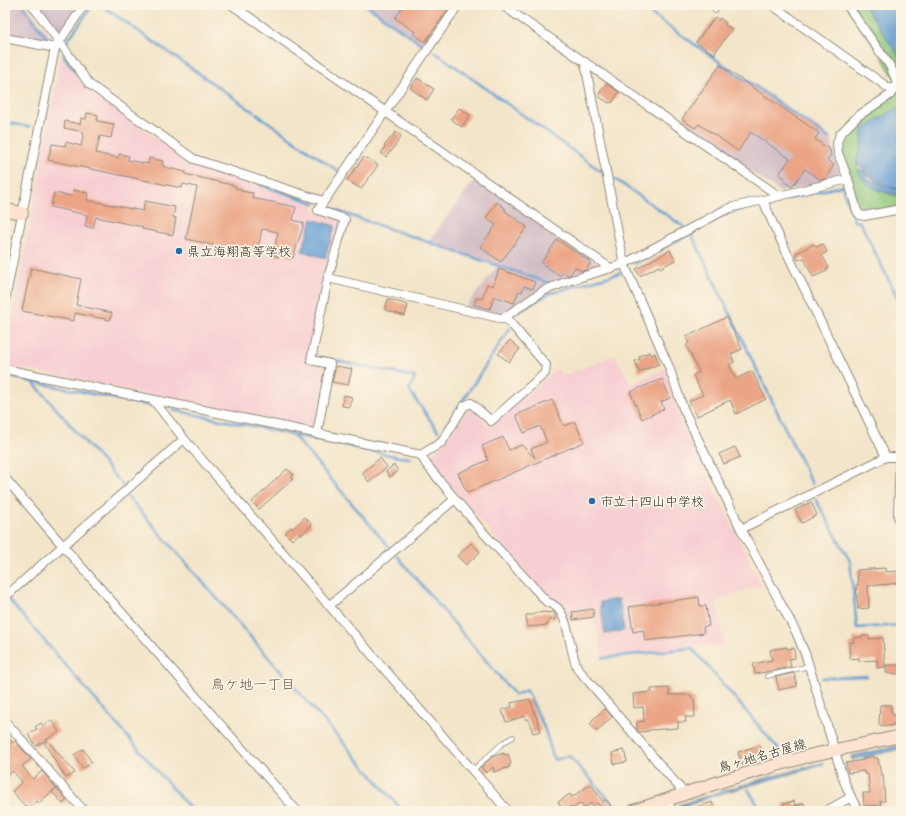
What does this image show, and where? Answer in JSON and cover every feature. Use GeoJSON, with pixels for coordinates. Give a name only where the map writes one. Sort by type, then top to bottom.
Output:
{"type":"FeatureCollection","features":[{"type":"Feature","properties":{"kind":"main road"},"geometry":{"type":"LineString","coordinates":[[5,210],[22,213]]}},
{"type":"Feature","properties":{"kind":"main road","name":"鳥ヶ地名古屋線"},"geometry":{"type":"LineString","coordinates":[[634,811],[670,805],[685,794],[725,780],[834,749],[900,736]]}},
{"type":"Feature","properties":{"kind":"street"},"geometry":{"type":"LineString","coordinates":[[32,5],[57,44],[89,84],[194,159],[323,201]]}},
{"type":"Feature","properties":{"kind":"street"},"geometry":{"type":"LineString","coordinates":[[5,300],[57,44],[84,5]]}},
{"type":"Feature","properties":{"kind":"street"},"geometry":{"type":"LineString","coordinates":[[232,5],[610,268]]}},
{"type":"Feature","properties":{"kind":"street"},"geometry":{"type":"LineString","coordinates":[[317,434],[330,364],[311,360],[328,278],[345,219],[318,210],[458,5]]}},
{"type":"Feature","properties":{"kind":"street"},"geometry":{"type":"LineString","coordinates":[[502,5],[779,196]]}},
{"type":"Feature","properties":{"kind":"street"},"geometry":{"type":"LineString","coordinates":[[772,5],[893,91]]}},
{"type":"Feature","properties":{"kind":"street"},"geometry":{"type":"LineString","coordinates":[[847,5],[896,77],[897,83],[890,95],[858,116],[840,134],[837,142],[838,154],[848,179],[857,212],[860,215],[864,216],[901,209]]}},
{"type":"Feature","properties":{"kind":"street"},"geometry":{"type":"LineString","coordinates":[[5,38],[57,44]]}},
{"type":"Feature","properties":{"kind":"street"},"geometry":{"type":"LineString","coordinates":[[585,63],[624,264],[669,367],[683,408],[741,529],[796,632],[810,666],[834,749],[850,797],[858,811]]}},
{"type":"Feature","properties":{"kind":"street"},"geometry":{"type":"LineString","coordinates":[[502,319],[543,291],[568,281],[624,264],[723,211],[733,207],[848,179]]}},
{"type":"Feature","properties":{"kind":"street"},"geometry":{"type":"LineString","coordinates":[[763,200],[774,226],[886,457]]}},
{"type":"Feature","properties":{"kind":"street"},"geometry":{"type":"LineString","coordinates":[[5,369],[421,455],[442,442],[449,433],[464,406],[471,404],[491,421],[545,373],[546,365],[508,320],[328,278]]}},
{"type":"Feature","properties":{"kind":"street"},"geometry":{"type":"LineString","coordinates":[[153,400],[184,439],[508,811]]}},
{"type":"Feature","properties":{"kind":"street"},"geometry":{"type":"LineString","coordinates":[[5,597],[184,439]]}},
{"type":"Feature","properties":{"kind":"street"},"geometry":{"type":"LineString","coordinates":[[421,455],[426,464],[481,530],[547,602],[557,607],[565,621],[574,662],[578,669],[685,794]]}},
{"type":"Feature","properties":{"kind":"street"},"geometry":{"type":"LineString","coordinates":[[741,529],[886,457],[900,457],[898,516],[901,523]]}},
{"type":"Feature","properties":{"kind":"street"},"geometry":{"type":"LineString","coordinates":[[5,478],[63,546],[297,811]]}},
{"type":"Feature","properties":{"kind":"street"},"geometry":{"type":"LineString","coordinates":[[330,605],[455,499]]}},
{"type":"Feature","properties":{"kind":"street"},"geometry":{"type":"LineString","coordinates":[[900,736],[901,714]]}},
{"type":"Feature","properties":{"kind":"street"},"geometry":{"type":"LineString","coordinates":[[5,721],[84,811]]}},
{"type":"Feature","properties":{"kind":"street"},"geometry":{"type":"LineString","coordinates":[[826,811],[850,797]]}},
{"type":"Feature","properties":{"kind":"lane"},"geometry":{"type":"LineString","coordinates":[[715,11],[719,5]]}},
{"type":"Feature","properties":{"kind":"lane"},"geometry":{"type":"LineString","coordinates":[[767,676],[810,666]]}},
{"type":"Feature","properties":{"kind":"lane"},"geometry":{"type":"LineString","coordinates":[[473,770],[504,742],[513,737]]}},
{"type":"Feature","properties":{"kind":"shaded area"},"geometry":{"type":"Polygon","coordinates":[[[5,5],[25,5],[52,39],[41,42],[5,35],[5,5]]]}},
{"type":"Feature","properties":{"kind":"shaded area"},"geometry":{"type":"Polygon","coordinates":[[[35,5],[79,5],[58,35],[35,5]]]}},
{"type":"Feature","properties":{"kind":"shaded area"},"geometry":{"type":"Polygon","coordinates":[[[368,5],[454,5],[425,45],[368,5]]]}},
{"type":"Feature","properties":{"kind":"shaded area","name":"県立海翔高等学校"},"geometry":{"type":"Polygon","coordinates":[[[61,57],[85,88],[194,165],[315,206],[312,210],[340,219],[341,224],[325,278],[306,362],[324,366],[326,371],[315,429],[5,365],[61,57]]]}},
{"type":"Feature","properties":{"kind":"shaded area"},"geometry":{"type":"Polygon","coordinates":[[[720,63],[755,84],[831,138],[840,179],[780,192],[680,122],[720,63]]]}},
{"type":"Feature","properties":{"kind":"shaded area"},"geometry":{"type":"Polygon","coordinates":[[[476,178],[604,268],[546,285],[499,315],[465,307],[497,267],[427,244],[476,178]]]}},
{"type":"Feature","properties":{"kind":"shaded area","name":"市立十四山中学校"},"geometry":{"type":"Polygon","coordinates":[[[615,355],[631,385],[666,368],[679,419],[762,585],[717,601],[724,645],[602,657],[595,619],[570,623],[566,612],[560,604],[544,592],[429,462],[430,455],[442,445],[468,408],[472,408],[488,427],[556,369],[563,376],[615,355]]]}},
{"type":"Feature","properties":{"kind":"green space"},"geometry":{"type":"Polygon","coordinates":[[[851,5],[864,5],[901,59],[901,105],[864,129],[861,147],[856,160],[863,180],[892,195],[901,195],[901,206],[864,215],[855,212],[841,146],[843,139],[852,126],[864,115],[893,95],[899,86],[851,5]]]}},
{"type":"Feature","properties":{"kind":"water"},"geometry":{"type":"Polygon","coordinates":[[[864,5],[901,5],[901,59],[864,5]]]}},
{"type":"Feature","properties":{"kind":"water"},"geometry":{"type":"Polygon","coordinates":[[[901,105],[901,189],[884,185],[872,179],[863,169],[858,166],[856,159],[861,147],[864,129],[901,105]]]}},
{"type":"Feature","properties":{"kind":"water"},"geometry":{"type":"Polygon","coordinates":[[[858,169],[864,171],[869,180],[886,187],[901,190],[901,195],[891,194],[871,186],[863,180],[858,169]]]}},
{"type":"Feature","properties":{"kind":"water"},"geometry":{"type":"Polygon","coordinates":[[[312,219],[335,226],[325,258],[302,251],[312,219]]]}},
{"type":"Feature","properties":{"kind":"water"},"geometry":{"type":"Polygon","coordinates":[[[619,599],[624,631],[605,634],[600,602],[619,599]]]}},
{"type":"Feature","properties":{"kind":"water"},"geometry":{"type":"Polygon","coordinates":[[[901,745],[901,749],[852,760],[851,756],[901,745]]]}},
{"type":"Feature","properties":{"kind":"water"},"geometry":{"type":"Polygon","coordinates":[[[823,762],[823,765],[720,794],[677,809],[677,806],[718,792],[823,762]]]}},
{"type":"Feature","properties":{"kind":"building"},"geometry":{"type":"Polygon","coordinates":[[[404,5],[451,5],[425,42],[413,34],[415,32],[395,18],[404,5]]]}},
{"type":"Feature","properties":{"kind":"building"},"geometry":{"type":"Polygon","coordinates":[[[715,17],[719,20],[720,18],[726,23],[725,25],[732,29],[714,54],[696,42],[715,17]]]}},
{"type":"Feature","properties":{"kind":"building"},"geometry":{"type":"Polygon","coordinates":[[[720,65],[819,133],[815,139],[830,150],[831,155],[827,160],[834,165],[825,179],[821,180],[805,169],[792,187],[783,180],[785,178],[779,174],[790,159],[751,132],[738,151],[699,124],[695,128],[682,119],[720,65]]]}},
{"type":"Feature","properties":{"kind":"building"},"geometry":{"type":"Polygon","coordinates":[[[417,78],[434,89],[427,100],[410,88],[417,78]]]}},
{"type":"Feature","properties":{"kind":"building"},"geometry":{"type":"Polygon","coordinates":[[[606,83],[619,92],[612,103],[609,103],[598,96],[606,83]]]}},
{"type":"Feature","properties":{"kind":"building"},"geometry":{"type":"Polygon","coordinates":[[[459,108],[470,115],[462,127],[451,119],[459,108]]]}},
{"type":"Feature","properties":{"kind":"building"},"geometry":{"type":"Polygon","coordinates":[[[87,113],[98,115],[97,121],[114,124],[111,138],[100,136],[96,153],[118,158],[119,154],[129,156],[128,160],[148,164],[149,158],[163,161],[162,165],[164,165],[164,167],[186,172],[185,174],[236,186],[235,188],[241,189],[241,191],[253,193],[252,198],[296,207],[293,220],[304,223],[293,258],[282,254],[281,257],[273,255],[278,232],[262,229],[257,253],[249,253],[186,239],[197,187],[183,184],[182,188],[48,160],[52,144],[65,146],[66,142],[81,146],[84,132],[64,128],[65,121],[80,124],[81,118],[86,119],[87,113]]]}},
{"type":"Feature","properties":{"kind":"building"},"geometry":{"type":"Polygon","coordinates":[[[396,132],[401,136],[386,157],[381,153],[385,147],[384,146],[396,132]]]}},
{"type":"Feature","properties":{"kind":"building"},"geometry":{"type":"Polygon","coordinates":[[[364,157],[378,165],[361,189],[347,180],[364,157]]]}},
{"type":"Feature","properties":{"kind":"building"},"geometry":{"type":"Polygon","coordinates":[[[73,190],[88,193],[87,200],[143,211],[145,201],[175,207],[173,217],[176,218],[173,235],[142,229],[143,227],[96,217],[93,228],[85,226],[87,215],[51,207],[54,193],[72,196],[73,190]]]}},
{"type":"Feature","properties":{"kind":"building"},"geometry":{"type":"Polygon","coordinates":[[[497,202],[506,209],[504,210],[527,227],[501,262],[480,247],[496,225],[486,218],[497,202]]]}},
{"type":"Feature","properties":{"kind":"building"},"geometry":{"type":"Polygon","coordinates":[[[557,240],[591,262],[586,270],[581,271],[575,267],[570,275],[563,272],[560,276],[541,263],[557,240]]]}},
{"type":"Feature","properties":{"kind":"building"},"geometry":{"type":"Polygon","coordinates":[[[814,244],[816,247],[823,244],[827,252],[822,255],[829,268],[826,269],[827,271],[813,277],[804,258],[798,260],[795,254],[814,244]]]}},
{"type":"Feature","properties":{"kind":"building"},"geometry":{"type":"Polygon","coordinates":[[[670,250],[675,260],[640,276],[636,269],[670,250]]]}},
{"type":"Feature","properties":{"kind":"building"},"geometry":{"type":"Polygon","coordinates":[[[31,268],[81,279],[76,305],[112,313],[110,320],[75,313],[74,321],[22,311],[31,268]]]}},
{"type":"Feature","properties":{"kind":"building"},"geometry":{"type":"Polygon","coordinates":[[[499,269],[535,282],[533,289],[524,286],[522,292],[519,291],[514,303],[494,296],[490,309],[474,305],[476,298],[482,299],[487,284],[493,286],[499,269]]]}},
{"type":"Feature","properties":{"kind":"building"},"geometry":{"type":"Polygon","coordinates":[[[388,299],[408,305],[405,316],[385,310],[388,299]]]}},
{"type":"Feature","properties":{"kind":"building"},"geometry":{"type":"Polygon","coordinates":[[[727,317],[742,349],[731,354],[734,362],[729,365],[736,379],[752,371],[766,399],[736,414],[730,400],[697,416],[689,401],[703,395],[693,375],[699,372],[686,345],[689,343],[686,337],[727,317]]]}},
{"type":"Feature","properties":{"kind":"building"},"geometry":{"type":"Polygon","coordinates":[[[510,340],[520,349],[509,362],[498,354],[510,340]]]}},
{"type":"Feature","properties":{"kind":"building"},"geometry":{"type":"Polygon","coordinates":[[[650,352],[651,355],[655,353],[659,364],[639,372],[635,361],[640,359],[639,356],[650,352]]]}},
{"type":"Feature","properties":{"kind":"building"},"geometry":{"type":"Polygon","coordinates":[[[336,366],[352,369],[348,385],[332,382],[336,366]]]}},
{"type":"Feature","properties":{"kind":"building"},"geometry":{"type":"Polygon","coordinates":[[[662,379],[670,398],[661,402],[664,409],[642,419],[630,392],[662,379]]]}},
{"type":"Feature","properties":{"kind":"building"},"geometry":{"type":"Polygon","coordinates":[[[344,395],[352,397],[349,407],[342,406],[344,395]]]}},
{"type":"Feature","properties":{"kind":"building"},"geometry":{"type":"Polygon","coordinates":[[[552,400],[564,426],[575,422],[584,442],[467,493],[458,473],[488,460],[482,446],[503,437],[509,450],[522,445],[535,458],[531,449],[547,442],[540,426],[524,433],[516,415],[552,400]]]}},
{"type":"Feature","properties":{"kind":"building"},"geometry":{"type":"Polygon","coordinates":[[[735,447],[740,457],[724,464],[719,454],[735,447]]]}},
{"type":"Feature","properties":{"kind":"building"},"geometry":{"type":"Polygon","coordinates":[[[380,458],[387,467],[369,482],[362,473],[380,458]]]}},
{"type":"Feature","properties":{"kind":"building"},"geometry":{"type":"Polygon","coordinates":[[[394,465],[398,471],[390,477],[386,471],[394,465]]]}},
{"type":"Feature","properties":{"kind":"building"},"geometry":{"type":"Polygon","coordinates":[[[287,469],[294,475],[291,477],[293,479],[259,509],[252,502],[287,469]]]}},
{"type":"Feature","properties":{"kind":"building"},"geometry":{"type":"Polygon","coordinates":[[[811,502],[817,515],[802,523],[795,510],[811,502]]]}},
{"type":"Feature","properties":{"kind":"building"},"geometry":{"type":"Polygon","coordinates":[[[305,517],[312,525],[301,535],[300,533],[292,540],[285,533],[291,527],[292,529],[305,517]]]}},
{"type":"Feature","properties":{"kind":"building"},"geometry":{"type":"Polygon","coordinates":[[[471,543],[480,552],[466,565],[457,556],[471,543]]]}},
{"type":"Feature","properties":{"kind":"building"},"geometry":{"type":"Polygon","coordinates":[[[885,568],[885,572],[900,571],[901,583],[868,586],[869,608],[858,609],[856,585],[858,585],[857,570],[885,568]]]}},
{"type":"Feature","properties":{"kind":"building"},"geometry":{"type":"Polygon","coordinates":[[[699,597],[700,606],[706,606],[709,626],[703,627],[704,633],[645,641],[643,630],[633,632],[629,607],[699,597]]]}},
{"type":"Feature","properties":{"kind":"building"},"geometry":{"type":"Polygon","coordinates":[[[593,609],[594,617],[573,620],[572,612],[593,609]]]}},
{"type":"Feature","properties":{"kind":"building"},"geometry":{"type":"Polygon","coordinates":[[[553,612],[556,619],[548,620],[548,625],[527,627],[526,615],[553,612]]]}},
{"type":"Feature","properties":{"kind":"building"},"geometry":{"type":"Polygon","coordinates":[[[869,636],[869,639],[883,638],[885,667],[877,668],[877,660],[859,661],[859,658],[850,659],[849,643],[854,642],[853,638],[869,636]]]}},
{"type":"Feature","properties":{"kind":"building"},"geometry":{"type":"Polygon","coordinates":[[[787,647],[787,649],[794,648],[795,658],[789,659],[791,667],[755,674],[753,664],[772,660],[770,650],[787,647]]]}},
{"type":"Feature","properties":{"kind":"building"},"geometry":{"type":"Polygon","coordinates":[[[886,665],[900,665],[900,674],[886,673],[886,665]]]}},
{"type":"Feature","properties":{"kind":"building"},"geometry":{"type":"Polygon","coordinates":[[[794,673],[797,686],[779,690],[776,677],[794,673]]]}},
{"type":"Feature","properties":{"kind":"building"},"geometry":{"type":"Polygon","coordinates":[[[669,688],[669,695],[691,695],[692,699],[694,699],[695,717],[685,717],[686,722],[678,722],[678,728],[639,732],[637,730],[637,722],[644,721],[643,707],[634,708],[633,694],[652,692],[651,689],[669,688]]]}},
{"type":"Feature","properties":{"kind":"building"},"geometry":{"type":"Polygon","coordinates":[[[530,699],[541,731],[533,733],[528,719],[526,720],[525,716],[506,722],[502,710],[512,707],[511,703],[530,699]]]}},
{"type":"Feature","properties":{"kind":"building"},"geometry":{"type":"Polygon","coordinates":[[[880,705],[891,705],[891,712],[893,712],[893,716],[895,716],[895,724],[892,724],[892,726],[879,725],[880,705]]]}},
{"type":"Feature","properties":{"kind":"building"},"geometry":{"type":"Polygon","coordinates":[[[605,709],[612,717],[597,731],[590,724],[593,721],[592,720],[605,709]]]}},
{"type":"Feature","properties":{"kind":"building"},"geometry":{"type":"Polygon","coordinates":[[[52,720],[59,732],[36,746],[28,734],[37,729],[35,727],[41,723],[43,726],[52,720]]]}},
{"type":"Feature","properties":{"kind":"building"},"geometry":{"type":"Polygon","coordinates":[[[9,738],[13,743],[15,741],[31,759],[22,766],[33,779],[42,771],[56,788],[39,803],[37,801],[29,808],[26,805],[25,806],[12,791],[22,782],[13,771],[5,778],[5,742],[9,738]]]}},
{"type":"Feature","properties":{"kind":"building"},"geometry":{"type":"Polygon","coordinates":[[[48,741],[75,773],[66,778],[44,743],[48,741]]]}},
{"type":"Feature","properties":{"kind":"building"},"geometry":{"type":"Polygon","coordinates":[[[760,745],[764,758],[742,765],[738,752],[760,745]]]}},
{"type":"Feature","properties":{"kind":"building"},"geometry":{"type":"Polygon","coordinates":[[[83,749],[92,763],[83,768],[74,755],[83,749]]]}},
{"type":"Feature","properties":{"kind":"building"},"geometry":{"type":"Polygon","coordinates":[[[624,750],[627,762],[614,764],[612,753],[624,750]]]}},
{"type":"Feature","properties":{"kind":"building"},"geometry":{"type":"Polygon","coordinates":[[[504,753],[504,755],[508,754],[511,764],[509,765],[510,767],[494,772],[493,767],[486,773],[481,767],[494,756],[504,753]]]}},
{"type":"Feature","properties":{"kind":"building"},"geometry":{"type":"Polygon","coordinates":[[[874,756],[874,758],[878,758],[881,775],[883,774],[885,801],[880,801],[881,805],[864,806],[863,793],[870,793],[868,774],[865,774],[864,771],[848,773],[846,763],[864,760],[863,758],[874,756]]]}},
{"type":"Feature","properties":{"kind":"building"},"geometry":{"type":"Polygon","coordinates":[[[591,784],[603,802],[605,799],[611,805],[608,808],[610,811],[605,811],[597,803],[593,806],[592,803],[584,808],[581,803],[572,809],[571,806],[564,811],[558,802],[570,794],[572,797],[591,784]]]}},
{"type":"Feature","properties":{"kind":"building"},"geometry":{"type":"Polygon","coordinates":[[[56,788],[67,800],[63,804],[52,792],[56,788]]]}},
{"type":"Feature","properties":{"kind":"building"},"geometry":{"type":"Polygon","coordinates":[[[794,801],[795,806],[804,803],[806,811],[785,811],[783,804],[794,801]]]}},
{"type":"Feature","properties":{"kind":"building"},"geometry":{"type":"Polygon","coordinates":[[[712,802],[715,811],[688,811],[688,810],[712,802]]]}},
{"type":"Feature","properties":{"kind":"waterway"},"geometry":{"type":"LineString","coordinates":[[23,5],[46,37]]}},
{"type":"Feature","properties":{"kind":"waterway"},"geometry":{"type":"LineString","coordinates":[[37,5],[58,33]]}},
{"type":"Feature","properties":{"kind":"waterway"},"geometry":{"type":"LineString","coordinates":[[65,44],[93,5]]}},
{"type":"Feature","properties":{"kind":"waterway"},"geometry":{"type":"LineString","coordinates":[[101,5],[338,171]]}},
{"type":"Feature","properties":{"kind":"waterway"},"geometry":{"type":"LineString","coordinates":[[366,5],[424,46]]}},
{"type":"Feature","properties":{"kind":"waterway"},"geometry":{"type":"LineString","coordinates":[[638,5],[829,138]]}},
{"type":"Feature","properties":{"kind":"waterway"},"geometry":{"type":"LineString","coordinates":[[435,52],[601,171]]}},
{"type":"Feature","properties":{"kind":"waterway"},"geometry":{"type":"LineString","coordinates":[[63,55],[78,75]]}},
{"type":"Feature","properties":{"kind":"waterway"},"geometry":{"type":"LineString","coordinates":[[5,122],[30,127]]}},
{"type":"Feature","properties":{"kind":"waterway"},"geometry":{"type":"LineString","coordinates":[[615,179],[684,227]]}},
{"type":"Feature","properties":{"kind":"waterway"},"geometry":{"type":"LineString","coordinates":[[260,185],[315,203]]}},
{"type":"Feature","properties":{"kind":"waterway"},"geometry":{"type":"LineString","coordinates":[[774,202],[846,185]]}},
{"type":"Feature","properties":{"kind":"waterway"},"geometry":{"type":"LineString","coordinates":[[843,190],[854,221],[860,222],[901,305]]}},
{"type":"Feature","properties":{"kind":"waterway"},"geometry":{"type":"LineString","coordinates":[[635,264],[722,216],[760,205]]}},
{"type":"Feature","properties":{"kind":"waterway"},"geometry":{"type":"LineString","coordinates":[[328,208],[549,283]]}},
{"type":"Feature","properties":{"kind":"waterway"},"geometry":{"type":"LineString","coordinates":[[691,233],[812,484]]}},
{"type":"Feature","properties":{"kind":"waterway"},"geometry":{"type":"LineString","coordinates":[[520,311],[548,294],[620,273]]}},
{"type":"Feature","properties":{"kind":"waterway"},"geometry":{"type":"LineString","coordinates":[[431,445],[439,439],[510,328]]}},
{"type":"Feature","properties":{"kind":"waterway"},"geometry":{"type":"LineString","coordinates":[[318,357],[415,377],[409,390],[438,431]]}},
{"type":"Feature","properties":{"kind":"waterway"},"geometry":{"type":"LineString","coordinates":[[5,376],[151,406]]}},
{"type":"Feature","properties":{"kind":"waterway"},"geometry":{"type":"LineString","coordinates":[[33,382],[125,488]]}},
{"type":"Feature","properties":{"kind":"waterway"},"geometry":{"type":"LineString","coordinates":[[173,410],[411,458]]}},
{"type":"Feature","properties":{"kind":"waterway"},"geometry":{"type":"LineString","coordinates":[[294,436],[390,548]]}},
{"type":"Feature","properties":{"kind":"waterway"},"geometry":{"type":"LineString","coordinates":[[128,497],[403,811]]}},
{"type":"Feature","properties":{"kind":"waterway"},"geometry":{"type":"LineString","coordinates":[[816,500],[850,561],[857,628],[901,625]]}},
{"type":"Feature","properties":{"kind":"waterway"},"geometry":{"type":"LineString","coordinates":[[397,556],[515,695],[527,690],[545,730],[554,760],[569,756],[615,806]]}},
{"type":"Feature","properties":{"kind":"waterway"},"geometry":{"type":"LineString","coordinates":[[9,600],[192,811]]}},
{"type":"Feature","properties":{"kind":"waterway"},"geometry":{"type":"LineString","coordinates":[[603,658],[692,648],[781,752]]}},
{"type":"Feature","properties":{"kind":"waterway"},"geometry":{"type":"LineString","coordinates":[[822,678],[867,676]]}},
{"type":"Feature","properties":{"kind":"waterway"},"geometry":{"type":"LineString","coordinates":[[748,789],[761,811]]}},
{"type":"Feature","properties":{"kind":"place","name":"県立海翔高等学校"},"geometry":{"type":"Point","coordinates":[179,251]}},
{"type":"Feature","properties":{"kind":"place","name":"市立十四山中学校"},"geometry":{"type":"Point","coordinates":[592,501]}},
{"type":"Feature","properties":{"kind":"district","name":"鳥ケ地一丁目"},"geometry":{"type":"Point","coordinates":[253,684]}}]}
